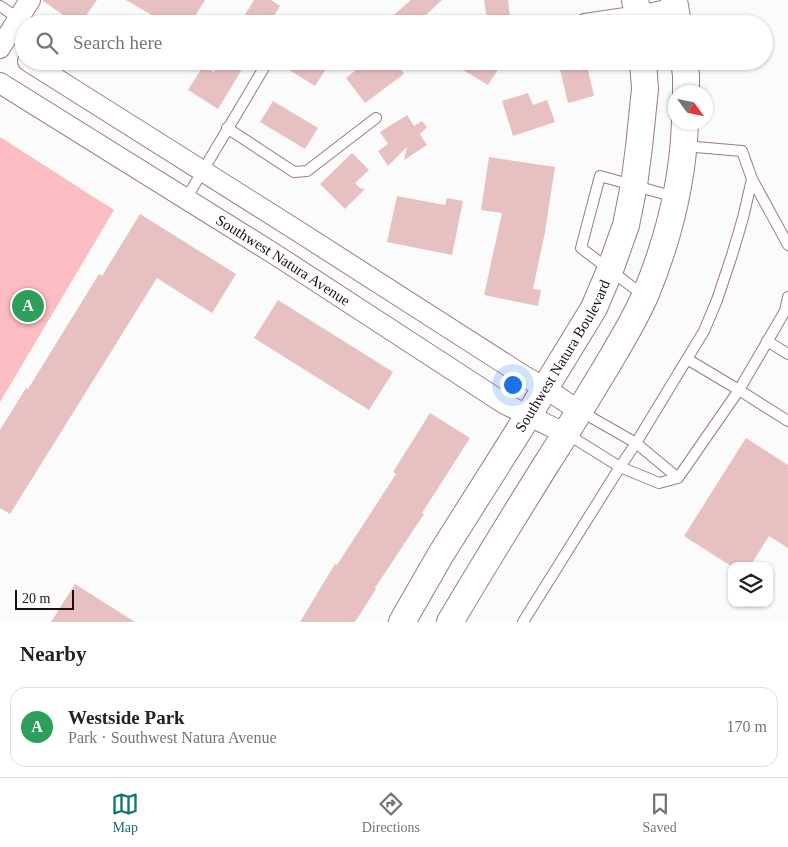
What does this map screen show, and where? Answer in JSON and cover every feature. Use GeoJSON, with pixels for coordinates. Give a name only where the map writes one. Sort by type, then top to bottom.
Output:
{"type":"FeatureCollection","features":[{"type":"Feature","properties":{"kind":"street"},"geometry":{"type":"LineString","coordinates":[[24,15],[30,0]]}},
{"type":"Feature","properties":{"kind":"street"},"geometry":{"type":"LineString","coordinates":[[638,13],[676,11]]}},
{"type":"Feature","properties":{"kind":"street"},"geometry":{"type":"LineString","coordinates":[[15,29],[1,45],[15,53]]}},
{"type":"Feature","properties":{"kind":"street"},"geometry":{"type":"LineString","coordinates":[[42,70],[580,411]]}},
{"type":"Feature","properties":{"kind":"street","name":"Southwest Natura Boulevard"},"geometry":{"type":"LineString","coordinates":[[402,622],[441,554],[594,308],[626,225],[639,147],[645,89],[644,70]]}},
{"type":"Feature","properties":{"kind":"street"},"geometry":{"type":"LineString","coordinates":[[685,70],[686,85]]}},
{"type":"Feature","properties":{"kind":"street","name":"Southwest Natura Avenue"},"geometry":{"type":"LineString","coordinates":[[0,83],[276,255],[505,404],[566,434]]}},
{"type":"Feature","properties":{"kind":"street"},"geometry":{"type":"LineString","coordinates":[[450,622],[492,550],[580,411],[626,334],[645,296],[663,247],[676,197],[684,134]]}},
{"type":"Feature","properties":{"kind":"street"},"geometry":{"type":"LineString","coordinates":[[421,349],[440,322]]}},
{"type":"Feature","properties":{"kind":"lane"},"geometry":{"type":"LineString","coordinates":[[0,6],[15,16]]}},
{"type":"Feature","properties":{"kind":"lane"},"geometry":{"type":"LineString","coordinates":[[186,199],[263,70]]}},
{"type":"Feature","properties":{"kind":"lane"},"geometry":{"type":"LineString","coordinates":[[228,128],[294,172],[307,171],[376,118]]}},
{"type":"Feature","properties":{"kind":"lane"},"geometry":{"type":"LineString","coordinates":[[684,134],[742,151],[752,179],[788,245]]}},
{"type":"Feature","properties":{"kind":"lane"},"geometry":{"type":"LineString","coordinates":[[645,296],[582,248],[600,176],[676,197]]}},
{"type":"Feature","properties":{"kind":"lane"},"geometry":{"type":"LineString","coordinates":[[523,622],[636,444],[704,331],[717,300],[743,218],[752,179]]}},
{"type":"Feature","properties":{"kind":"lane"},"geometry":{"type":"LineString","coordinates":[[566,434],[620,467],[659,483],[678,478],[739,390],[785,311],[788,298]]}},
{"type":"Feature","properties":{"kind":"lane"},"geometry":{"type":"LineString","coordinates":[[768,341],[788,354]]}},
{"type":"Feature","properties":{"kind":"lane"},"geometry":{"type":"LineString","coordinates":[[686,359],[788,421]]}},
{"type":"Feature","properties":{"kind":"lane"},"geometry":{"type":"LineString","coordinates":[[580,411],[636,444],[678,478]]}},
{"type":"Feature","properties":{"kind":"shaded area"},"geometry":{"type":"Polygon","coordinates":[[[0,137],[114,210],[0,402],[0,137]]]}},
{"type":"Feature","properties":{"kind":"building"},"geometry":{"type":"Polygon","coordinates":[[[42,0],[97,0],[86,15],[63,15],[42,0]]]}},
{"type":"Feature","properties":{"kind":"building"},"geometry":{"type":"Polygon","coordinates":[[[126,0],[205,0],[196,15],[152,15],[126,0]]]}},
{"type":"Feature","properties":{"kind":"building"},"geometry":{"type":"Polygon","coordinates":[[[254,0],[271,0],[280,6],[274,15],[245,15],[254,0]]]}},
{"type":"Feature","properties":{"kind":"building"},"geometry":{"type":"Polygon","coordinates":[[[411,0],[442,0],[426,15],[394,15],[411,0]]]}},
{"type":"Feature","properties":{"kind":"building"},"geometry":{"type":"Polygon","coordinates":[[[484,0],[508,0],[510,15],[486,15],[484,0]]]}},
{"type":"Feature","properties":{"kind":"building"},"geometry":{"type":"Polygon","coordinates":[[[200,70],[214,72],[215,70],[241,71],[218,109],[188,90],[200,70]]]}},
{"type":"Feature","properties":{"kind":"building"},"geometry":{"type":"Polygon","coordinates":[[[289,70],[325,70],[315,86],[289,70]]]}},
{"type":"Feature","properties":{"kind":"building"},"geometry":{"type":"Polygon","coordinates":[[[356,70],[401,70],[404,74],[365,103],[346,78],[356,70]]]}},
{"type":"Feature","properties":{"kind":"building"},"geometry":{"type":"Polygon","coordinates":[[[463,70],[498,70],[488,85],[463,70]]]}},
{"type":"Feature","properties":{"kind":"building"},"geometry":{"type":"Polygon","coordinates":[[[560,70],[588,70],[594,96],[568,103],[560,70]]]}},
{"type":"Feature","properties":{"kind":"building"},"geometry":{"type":"Polygon","coordinates":[[[528,93],[533,105],[547,100],[555,122],[513,136],[502,101],[528,93]]]}},
{"type":"Feature","properties":{"kind":"building"},"geometry":{"type":"Polygon","coordinates":[[[273,101],[318,128],[305,149],[260,122],[273,101]]]}},
{"type":"Feature","properties":{"kind":"building"},"geometry":{"type":"Polygon","coordinates":[[[407,115],[414,126],[422,121],[427,127],[420,134],[427,145],[404,160],[407,147],[388,166],[378,151],[388,144],[380,132],[407,115]]]}},
{"type":"Feature","properties":{"kind":"building"},"geometry":{"type":"Polygon","coordinates":[[[352,153],[369,170],[355,183],[360,188],[365,189],[345,209],[320,184],[352,153]]]}},
{"type":"Feature","properties":{"kind":"building"},"geometry":{"type":"Polygon","coordinates":[[[489,157],[555,167],[545,232],[533,289],[541,290],[538,306],[484,295],[502,213],[481,210],[489,157]]]}},
{"type":"Feature","properties":{"kind":"building"},"geometry":{"type":"Polygon","coordinates":[[[397,196],[445,205],[447,198],[463,201],[452,255],[387,242],[397,196]]]}},
{"type":"Feature","properties":{"kind":"building"},"geometry":{"type":"Polygon","coordinates":[[[140,214],[236,274],[212,313],[157,278],[10,514],[0,508],[0,430],[26,388],[28,389],[99,274],[102,276],[140,214]]]}},
{"type":"Feature","properties":{"kind":"building"},"geometry":{"type":"Polygon","coordinates":[[[278,300],[393,372],[369,410],[254,338],[278,300]]]}},
{"type":"Feature","properties":{"kind":"building"},"geometry":{"type":"Polygon","coordinates":[[[430,413],[470,438],[422,513],[424,514],[355,622],[300,622],[335,564],[337,565],[396,474],[393,472],[430,413]]]}},
{"type":"Feature","properties":{"kind":"building"},"geometry":{"type":"Polygon","coordinates":[[[746,438],[788,465],[788,548],[769,536],[753,562],[728,562],[728,564],[684,536],[746,438]]]}},
{"type":"Feature","properties":{"kind":"building"},"geometry":{"type":"Polygon","coordinates":[[[75,584],[135,622],[51,622],[75,584]]]}},
{"type":"Feature","properties":{"kind":"place","name":"Westside Park"},"geometry":{"type":"Point","coordinates":[28,306]}}]}
